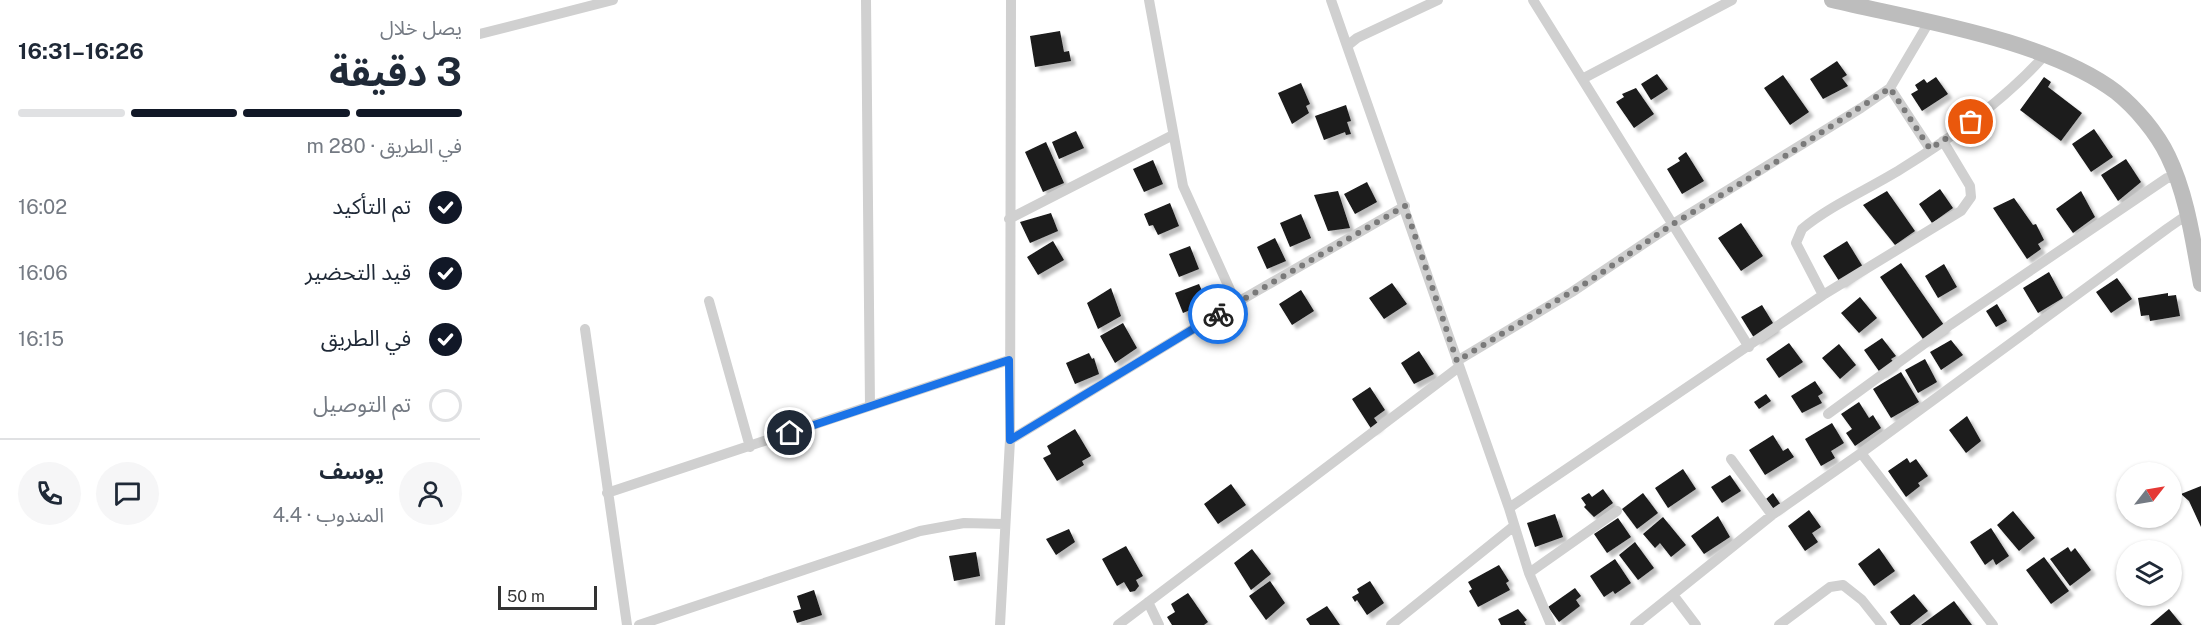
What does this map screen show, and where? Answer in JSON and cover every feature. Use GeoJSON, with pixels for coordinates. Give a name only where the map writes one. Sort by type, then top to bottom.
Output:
{"type":"FeatureCollection","features":[{"type":"Feature","properties":{"kind":"street"},"geometry":{"type":"LineString","coordinates":[[480,34],[613,0]]}},
{"type":"Feature","properties":{"kind":"street"},"geometry":{"type":"LineString","coordinates":[[866,0],[870,406]]}},
{"type":"Feature","properties":{"kind":"street"},"geometry":{"type":"LineString","coordinates":[[1000,625],[1010,440],[1011,0]]}},
{"type":"Feature","properties":{"kind":"street"},"geometry":{"type":"LineString","coordinates":[[1149,0],[1186,195],[1236,303]]}},
{"type":"Feature","properties":{"kind":"street"},"geometry":{"type":"LineString","coordinates":[[1331,0],[1355,75],[1405,206],[1509,508],[1529,573],[1551,625]]}},
{"type":"Feature","properties":{"kind":"street"},"geometry":{"type":"LineString","coordinates":[[1347,46],[1438,0]]}},
{"type":"Feature","properties":{"kind":"street"},"geometry":{"type":"LineString","coordinates":[[1533,0],[1584,78],[1749,347]]}},
{"type":"Feature","properties":{"kind":"street"},"geometry":{"type":"LineString","coordinates":[[1584,78],[1732,0]]}},
{"type":"Feature","properties":{"kind":"street"},"geometry":{"type":"LineString","coordinates":[[1832,0],[1929,22],[2045,55],[2089,75],[2118,93],[2153,132],[2168,155],[2190,224],[2201,284]]}},
{"type":"Feature","properties":{"kind":"street"},"geometry":{"type":"LineString","coordinates":[[1118,625],[1458,364],[1629,256],[1673,224],[1785,156],[1890,88],[1929,22]]}},
{"type":"Feature","properties":{"kind":"street"},"geometry":{"type":"LineString","coordinates":[[1823,295],[1796,243],[1797,236],[1809,223],[1943,141],[2013,88],[2045,55]]}},
{"type":"Feature","properties":{"kind":"street"},"geometry":{"type":"LineString","coordinates":[[1890,88],[1930,149]]}},
{"type":"Feature","properties":{"kind":"street"},"geometry":{"type":"LineString","coordinates":[[1009,219],[1173,135]]}},
{"type":"Feature","properties":{"kind":"street"},"geometry":{"type":"LineString","coordinates":[[1509,508],[1823,295],[1960,211],[1968,204],[1971,197],[1970,186],[1943,141]]}},
{"type":"Feature","properties":{"kind":"street"},"geometry":{"type":"LineString","coordinates":[[1828,414],[1950,325],[2167,178],[2177,178]]}},
{"type":"Feature","properties":{"kind":"street"},"geometry":{"type":"LineString","coordinates":[[1010,440],[1236,303],[1405,206]]}},
{"type":"Feature","properties":{"kind":"street"},"geometry":{"type":"LineString","coordinates":[[1635,625],[1674,596],[1772,515],[1861,453],[2174,223],[2181,219],[2190,224]]}},
{"type":"Feature","properties":{"kind":"street"},"geometry":{"type":"LineString","coordinates":[[709,301],[750,447]]}},
{"type":"Feature","properties":{"kind":"street"},"geometry":{"type":"LineString","coordinates":[[585,329],[627,625]]}},
{"type":"Feature","properties":{"kind":"street"},"geometry":{"type":"LineString","coordinates":[[607,493],[1009,360]]}},
{"type":"Feature","properties":{"kind":"street"},"geometry":{"type":"LineString","coordinates":[[1861,453],[1993,625]]}},
{"type":"Feature","properties":{"kind":"street"},"geometry":{"type":"LineString","coordinates":[[1731,459],[1772,515]]}},
{"type":"Feature","properties":{"kind":"street"},"geometry":{"type":"LineString","coordinates":[[1529,573],[1617,511]]}},
{"type":"Feature","properties":{"kind":"street"},"geometry":{"type":"LineString","coordinates":[[639,625],[920,531],[964,523],[1004,524]]}},
{"type":"Feature","properties":{"kind":"street"},"geometry":{"type":"LineString","coordinates":[[1391,625],[1514,526]]}},
{"type":"Feature","properties":{"kind":"street"},"geometry":{"type":"LineString","coordinates":[[1779,625],[1836,585],[1843,585],[1852,591],[1882,625]]}},
{"type":"Feature","properties":{"kind":"street"},"geometry":{"type":"LineString","coordinates":[[1674,596],[1696,625]]}},
{"type":"Feature","properties":{"kind":"street"},"geometry":{"type":"LineString","coordinates":[[1148,602],[1159,625]]}},
{"type":"Feature","properties":{"kind":"building"},"geometry":{"type":"Polygon","coordinates":[[[1060,31],[1064,52],[1069,51],[1071,61],[1035,67],[1030,36],[1060,31]]]}},
{"type":"Feature","properties":{"kind":"building"},"geometry":{"type":"Polygon","coordinates":[[[1837,61],[1847,75],[1842,78],[1848,86],[1823,99],[1810,79],[1837,61]]]}},
{"type":"Feature","properties":{"kind":"building"},"geometry":{"type":"Polygon","coordinates":[[[1657,74],[1668,89],[1651,100],[1641,84],[1657,74]]]}},
{"type":"Feature","properties":{"kind":"building"},"geometry":{"type":"Polygon","coordinates":[[[1783,75],[1809,112],[1790,125],[1764,88],[1783,75]]]}},
{"type":"Feature","properties":{"kind":"building"},"geometry":{"type":"Polygon","coordinates":[[[1936,77],[1948,94],[1922,111],[1911,94],[1918,90],[1915,85],[1924,79],[1927,83],[1936,77]]]}},
{"type":"Feature","properties":{"kind":"building"},"geometry":{"type":"Polygon","coordinates":[[[2044,77],[2051,82],[2048,87],[2082,113],[2061,141],[2020,110],[2044,77]]]}},
{"type":"Feature","properties":{"kind":"building"},"geometry":{"type":"Polygon","coordinates":[[[1301,83],[1310,104],[1306,106],[1309,113],[1292,124],[1278,93],[1301,83]]]}},
{"type":"Feature","properties":{"kind":"building"},"geometry":{"type":"Polygon","coordinates":[[[1636,88],[1654,114],[1634,128],[1616,102],[1624,97],[1622,94],[1636,88]]]}},
{"type":"Feature","properties":{"kind":"building"},"geometry":{"type":"Polygon","coordinates":[[[1346,105],[1351,121],[1347,122],[1351,134],[1346,135],[1345,132],[1324,140],[1315,116],[1346,105]]]}},
{"type":"Feature","properties":{"kind":"building"},"geometry":{"type":"Polygon","coordinates":[[[2094,129],[2113,157],[2091,172],[2072,144],[2094,129]]]}},
{"type":"Feature","properties":{"kind":"building"},"geometry":{"type":"Polygon","coordinates":[[[1076,131],[1084,148],[1059,159],[1052,142],[1076,131]]]}},
{"type":"Feature","properties":{"kind":"building"},"geometry":{"type":"Polygon","coordinates":[[[1046,142],[1064,183],[1043,192],[1025,152],[1046,142]]]}},
{"type":"Feature","properties":{"kind":"building"},"geometry":{"type":"Polygon","coordinates":[[[1686,152],[1704,181],[1682,194],[1667,169],[1680,161],[1678,158],[1686,152]]]}},
{"type":"Feature","properties":{"kind":"building"},"geometry":{"type":"Polygon","coordinates":[[[2126,159],[2141,182],[2118,201],[2101,175],[2126,159]]]}},
{"type":"Feature","properties":{"kind":"building"},"geometry":{"type":"Polygon","coordinates":[[[1153,160],[1163,184],[1144,192],[1133,169],[1153,160]]]}},
{"type":"Feature","properties":{"kind":"building"},"geometry":{"type":"Polygon","coordinates":[[[1367,182],[1377,202],[1355,214],[1344,194],[1367,182]]]}},
{"type":"Feature","properties":{"kind":"building"},"geometry":{"type":"Polygon","coordinates":[[[1940,189],[1953,208],[1932,223],[1919,204],[1940,189]]]}},
{"type":"Feature","properties":{"kind":"building"},"geometry":{"type":"Polygon","coordinates":[[[1338,191],[1350,228],[1328,231],[1314,195],[1338,191]]]}},
{"type":"Feature","properties":{"kind":"building"},"geometry":{"type":"Polygon","coordinates":[[[1887,191],[1915,231],[1895,245],[1863,205],[1887,191]]]}},
{"type":"Feature","properties":{"kind":"building"},"geometry":{"type":"Polygon","coordinates":[[[2081,191],[2095,217],[2073,233],[2056,209],[2081,191]]]}},
{"type":"Feature","properties":{"kind":"building"},"geometry":{"type":"Polygon","coordinates":[[[2014,198],[2033,225],[2036,224],[2044,240],[2038,244],[2041,249],[2027,259],[1993,208],[2014,198]]]}},
{"type":"Feature","properties":{"kind":"building"},"geometry":{"type":"Polygon","coordinates":[[[1170,203],[1179,226],[1158,235],[1153,225],[1149,226],[1144,214],[1170,203]]]}},
{"type":"Feature","properties":{"kind":"building"},"geometry":{"type":"Polygon","coordinates":[[[1051,213],[1058,231],[1030,243],[1020,222],[1051,213]]]}},
{"type":"Feature","properties":{"kind":"building"},"geometry":{"type":"Polygon","coordinates":[[[1301,214],[1311,238],[1290,247],[1280,223],[1301,214]]]}},
{"type":"Feature","properties":{"kind":"building"},"geometry":{"type":"Polygon","coordinates":[[[1741,223],[1763,256],[1741,271],[1718,238],[1741,223]]]}},
{"type":"Feature","properties":{"kind":"building"},"geometry":{"type":"Polygon","coordinates":[[[1275,238],[1286,261],[1267,269],[1257,247],[1275,238]]]}},
{"type":"Feature","properties":{"kind":"building"},"geometry":{"type":"Polygon","coordinates":[[[1053,241],[1064,260],[1038,275],[1027,257],[1053,241]]]}},
{"type":"Feature","properties":{"kind":"building"},"geometry":{"type":"Polygon","coordinates":[[[1847,241],[1863,267],[1841,284],[1823,256],[1847,241]]]}},
{"type":"Feature","properties":{"kind":"building"},"geometry":{"type":"Polygon","coordinates":[[[1190,246],[1199,269],[1179,277],[1169,254],[1190,246]]]}},
{"type":"Feature","properties":{"kind":"building"},"geometry":{"type":"Polygon","coordinates":[[[1901,263],[1946,328],[1925,342],[1880,277],[1901,263]]]}},
{"type":"Feature","properties":{"kind":"building"},"geometry":{"type":"Polygon","coordinates":[[[1944,264],[1957,287],[1938,298],[1925,276],[1944,264]]]}},
{"type":"Feature","properties":{"kind":"building"},"geometry":{"type":"Polygon","coordinates":[[[2049,272],[2063,298],[2038,313],[2023,288],[2049,272]]]}},
{"type":"Feature","properties":{"kind":"building"},"geometry":{"type":"Polygon","coordinates":[[[2117,278],[2132,299],[2111,313],[2096,292],[2117,278]]]}},
{"type":"Feature","properties":{"kind":"building"},"geometry":{"type":"Polygon","coordinates":[[[1392,283],[1407,304],[1384,319],[1369,298],[1392,283]]]}},
{"type":"Feature","properties":{"kind":"building"},"geometry":{"type":"Polygon","coordinates":[[[1199,284],[1203,293],[1213,289],[1216,298],[1205,302],[1208,311],[1199,315],[1198,312],[1192,315],[1190,310],[1183,313],[1175,293],[1199,284]]]}},
{"type":"Feature","properties":{"kind":"building"},"geometry":{"type":"Polygon","coordinates":[[[1111,288],[1121,316],[1098,329],[1087,303],[1111,288]]]}},
{"type":"Feature","properties":{"kind":"building"},"geometry":{"type":"Polygon","coordinates":[[[1301,290],[1314,311],[1292,325],[1279,304],[1301,290]]]}},
{"type":"Feature","properties":{"kind":"building"},"geometry":{"type":"Polygon","coordinates":[[[2168,293],[2168,296],[2176,295],[2180,316],[2150,321],[2149,315],[2141,316],[2138,298],[2168,293]]]}},
{"type":"Feature","properties":{"kind":"building"},"geometry":{"type":"Polygon","coordinates":[[[1860,297],[1877,318],[1859,333],[1841,313],[1860,297]]]}},
{"type":"Feature","properties":{"kind":"building"},"geometry":{"type":"Polygon","coordinates":[[[1997,304],[2007,321],[1996,327],[1986,311],[1997,304]]]}},
{"type":"Feature","properties":{"kind":"building"},"geometry":{"type":"Polygon","coordinates":[[[1762,305],[1776,328],[1756,341],[1741,317],[1762,305]]]}},
{"type":"Feature","properties":{"kind":"building"},"geometry":{"type":"Polygon","coordinates":[[[1123,323],[1137,348],[1115,363],[1100,336],[1123,323]]]}},
{"type":"Feature","properties":{"kind":"building"},"geometry":{"type":"Polygon","coordinates":[[[1882,338],[1896,356],[1891,359],[1895,364],[1881,374],[1864,350],[1882,338]]]}},
{"type":"Feature","properties":{"kind":"building"},"geometry":{"type":"Polygon","coordinates":[[[1951,340],[1963,355],[1941,370],[1930,352],[1951,340]]]}},
{"type":"Feature","properties":{"kind":"building"},"geometry":{"type":"Polygon","coordinates":[[[1789,343],[1803,362],[1779,378],[1766,359],[1789,343]]]}},
{"type":"Feature","properties":{"kind":"building"},"geometry":{"type":"Polygon","coordinates":[[[1839,344],[1856,365],[1840,379],[1822,358],[1839,344]]]}},
{"type":"Feature","properties":{"kind":"building"},"geometry":{"type":"Polygon","coordinates":[[[1419,351],[1434,374],[1414,384],[1401,363],[1419,351]]]}},
{"type":"Feature","properties":{"kind":"building"},"geometry":{"type":"Polygon","coordinates":[[[1089,353],[1092,359],[1094,358],[1099,374],[1075,384],[1066,363],[1089,353]]]}},
{"type":"Feature","properties":{"kind":"building"},"geometry":{"type":"Polygon","coordinates":[[[1925,359],[1937,382],[1918,393],[1905,370],[1925,359]]]}},
{"type":"Feature","properties":{"kind":"building"},"geometry":{"type":"Polygon","coordinates":[[[1901,372],[1919,402],[1891,418],[1873,389],[1901,372]]]}},
{"type":"Feature","properties":{"kind":"building"},"geometry":{"type":"Polygon","coordinates":[[[1815,381],[1823,393],[1818,396],[1822,403],[1802,413],[1791,396],[1815,381]]]}},
{"type":"Feature","properties":{"kind":"building"},"geometry":{"type":"Polygon","coordinates":[[[1370,387],[1385,410],[1374,418],[1379,425],[1372,430],[1352,399],[1370,387]]]}},
{"type":"Feature","properties":{"kind":"building"},"geometry":{"type":"Polygon","coordinates":[[[1766,394],[1771,401],[1759,409],[1754,402],[1766,394]]]}},
{"type":"Feature","properties":{"kind":"building"},"geometry":{"type":"Polygon","coordinates":[[[1859,402],[1869,418],[1873,415],[1881,428],[1855,446],[1846,433],[1852,429],[1841,414],[1859,402]]]}},
{"type":"Feature","properties":{"kind":"building"},"geometry":{"type":"Polygon","coordinates":[[[1967,416],[1981,441],[1966,453],[1949,430],[1967,416]]]}},
{"type":"Feature","properties":{"kind":"building"},"geometry":{"type":"Polygon","coordinates":[[[1832,423],[1844,443],[1831,451],[1835,458],[1821,466],[1805,439],[1832,423]]]}},
{"type":"Feature","properties":{"kind":"building"},"geometry":{"type":"Polygon","coordinates":[[[1075,429],[1091,456],[1082,461],[1084,465],[1057,481],[1043,458],[1051,454],[1047,446],[1075,429]]]}},
{"type":"Feature","properties":{"kind":"building"},"geometry":{"type":"Polygon","coordinates":[[[1773,435],[1783,451],[1788,448],[1794,457],[1765,475],[1749,450],[1773,435]]]}},
{"type":"Feature","properties":{"kind":"building"},"geometry":{"type":"Polygon","coordinates":[[[1907,458],[1910,463],[1916,459],[1928,476],[1918,483],[1920,486],[1906,497],[1888,471],[1907,458]]]}},
{"type":"Feature","properties":{"kind":"building"},"geometry":{"type":"Polygon","coordinates":[[[1683,469],[1696,489],[1668,508],[1655,488],[1683,469]]]}},
{"type":"Feature","properties":{"kind":"building"},"geometry":{"type":"Polygon","coordinates":[[[1730,475],[1741,491],[1722,503],[1711,487],[1730,475]]]}},
{"type":"Feature","properties":{"kind":"building"},"geometry":{"type":"Polygon","coordinates":[[[1231,484],[1246,505],[1218,524],[1204,504],[1231,484]]]}},
{"type":"Feature","properties":{"kind":"building"},"geometry":{"type":"Polygon","coordinates":[[[2201,486],[2201,527],[2189,501],[2182,494],[2201,486]]]}},
{"type":"Feature","properties":{"kind":"building"},"geometry":{"type":"Polygon","coordinates":[[[1603,489],[1613,503],[1594,517],[1584,507],[1586,505],[1581,498],[1589,493],[1592,497],[1603,489]]]}},
{"type":"Feature","properties":{"kind":"building"},"geometry":{"type":"Polygon","coordinates":[[[1643,493],[1658,513],[1637,529],[1622,509],[1643,493]]]}},
{"type":"Feature","properties":{"kind":"building"},"geometry":{"type":"Polygon","coordinates":[[[1773,493],[1781,505],[1774,510],[1766,499],[1773,493]]]}},
{"type":"Feature","properties":{"kind":"building"},"geometry":{"type":"Polygon","coordinates":[[[1809,510],[1821,527],[1812,533],[1818,542],[1805,551],[1788,526],[1809,510]]]}},
{"type":"Feature","properties":{"kind":"building"},"geometry":{"type":"Polygon","coordinates":[[[2013,511],[2035,538],[2019,551],[1997,525],[2013,511]]]}},
{"type":"Feature","properties":{"kind":"building"},"geometry":{"type":"Polygon","coordinates":[[[1555,514],[1563,537],[1535,547],[1527,523],[1555,514]]]}},
{"type":"Feature","properties":{"kind":"building"},"geometry":{"type":"Polygon","coordinates":[[[1718,516],[1730,537],[1704,554],[1691,536],[1718,516]]]}},
{"type":"Feature","properties":{"kind":"building"},"geometry":{"type":"Polygon","coordinates":[[[1663,517],[1686,545],[1671,557],[1660,543],[1655,548],[1643,534],[1663,517]]]}},
{"type":"Feature","properties":{"kind":"building"},"geometry":{"type":"Polygon","coordinates":[[[1618,518],[1631,537],[1607,553],[1594,534],[1618,518]]]}},
{"type":"Feature","properties":{"kind":"building"},"geometry":{"type":"Polygon","coordinates":[[[1991,528],[2009,556],[1996,565],[1993,559],[1985,565],[1970,542],[1991,528]]]}},
{"type":"Feature","properties":{"kind":"building"},"geometry":{"type":"Polygon","coordinates":[[[1069,529],[1075,542],[1056,555],[1046,539],[1069,529]]]}},
{"type":"Feature","properties":{"kind":"building"},"geometry":{"type":"Polygon","coordinates":[[[1635,542],[1654,568],[1638,580],[1619,555],[1635,542]]]}},
{"type":"Feature","properties":{"kind":"building"},"geometry":{"type":"Polygon","coordinates":[[[1126,546],[1143,576],[1136,580],[1139,586],[1135,591],[1130,592],[1124,582],[1117,586],[1102,559],[1126,546]]]}},
{"type":"Feature","properties":{"kind":"building"},"geometry":{"type":"Polygon","coordinates":[[[2068,547],[2071,552],[2075,548],[2091,570],[2070,586],[2050,559],[2068,547]]]}},
{"type":"Feature","properties":{"kind":"building"},"geometry":{"type":"Polygon","coordinates":[[[1879,548],[1895,571],[1874,586],[1858,564],[1879,548]]]}},
{"type":"Feature","properties":{"kind":"building"},"geometry":{"type":"Polygon","coordinates":[[[1252,549],[1271,574],[1251,590],[1234,563],[1252,549]]]}},
{"type":"Feature","properties":{"kind":"building"},"geometry":{"type":"Polygon","coordinates":[[[976,552],[980,576],[954,581],[949,556],[976,552]]]}},
{"type":"Feature","properties":{"kind":"building"},"geometry":{"type":"Polygon","coordinates":[[[2044,557],[2069,591],[2051,604],[2026,570],[2044,557]]]}},
{"type":"Feature","properties":{"kind":"building"},"geometry":{"type":"Polygon","coordinates":[[[1615,559],[1631,583],[1615,594],[1613,591],[1604,597],[1590,576],[1615,559]]]}},
{"type":"Feature","properties":{"kind":"building"},"geometry":{"type":"Polygon","coordinates":[[[1499,565],[1509,581],[1506,583],[1510,590],[1478,607],[1469,591],[1472,589],[1468,582],[1499,565]]]}},
{"type":"Feature","properties":{"kind":"building"},"geometry":{"type":"Polygon","coordinates":[[[1270,581],[1285,603],[1266,620],[1249,596],[1270,581]]]}},
{"type":"Feature","properties":{"kind":"building"},"geometry":{"type":"Polygon","coordinates":[[[1370,581],[1384,603],[1367,615],[1357,600],[1355,602],[1352,597],[1359,593],[1357,589],[1370,581]]]}},
{"type":"Feature","properties":{"kind":"building"},"geometry":{"type":"Polygon","coordinates":[[[1575,588],[1581,596],[1576,600],[1580,606],[1559,622],[1548,607],[1575,588]]]}},
{"type":"Feature","properties":{"kind":"building"},"geometry":{"type":"Polygon","coordinates":[[[814,590],[822,615],[797,623],[793,611],[801,609],[797,596],[814,590]]]}},
{"type":"Feature","properties":{"kind":"building"},"geometry":{"type":"Polygon","coordinates":[[[1188,593],[1208,622],[1204,625],[1172,625],[1167,617],[1175,612],[1171,604],[1188,593]]]}},
{"type":"Feature","properties":{"kind":"building"},"geometry":{"type":"Polygon","coordinates":[[[1914,594],[1928,611],[1910,625],[1900,625],[1890,612],[1914,594]]]}},
{"type":"Feature","properties":{"kind":"building"},"geometry":{"type":"Polygon","coordinates":[[[1954,601],[1972,625],[1921,625],[1954,601]]]}},
{"type":"Feature","properties":{"kind":"building"},"geometry":{"type":"Polygon","coordinates":[[[1327,606],[1340,625],[1310,625],[1306,619],[1327,606]]]}},
{"type":"Feature","properties":{"kind":"building"},"geometry":{"type":"Polygon","coordinates":[[[1518,609],[1527,620],[1524,622],[1526,625],[1501,625],[1498,619],[1518,609]]]}},
{"type":"Feature","properties":{"kind":"building"},"geometry":{"type":"Polygon","coordinates":[[[2169,609],[2182,625],[2150,625],[2169,609]]]}},
{"type":"Feature","properties":{"kind":"way so far"},"geometry":{"type":"LineString","coordinates":[[1218,314],[1405,206],[1457,361],[1591,280],[1673,224],[1776,162],[1890,88],[1930,149],[1971,122]]}},
{"type":"Feature","properties":{"kind":"route"},"geometry":{"type":"LineString","coordinates":[[790,433],[1009,360],[1010,440],[1218,314]]}}]}
